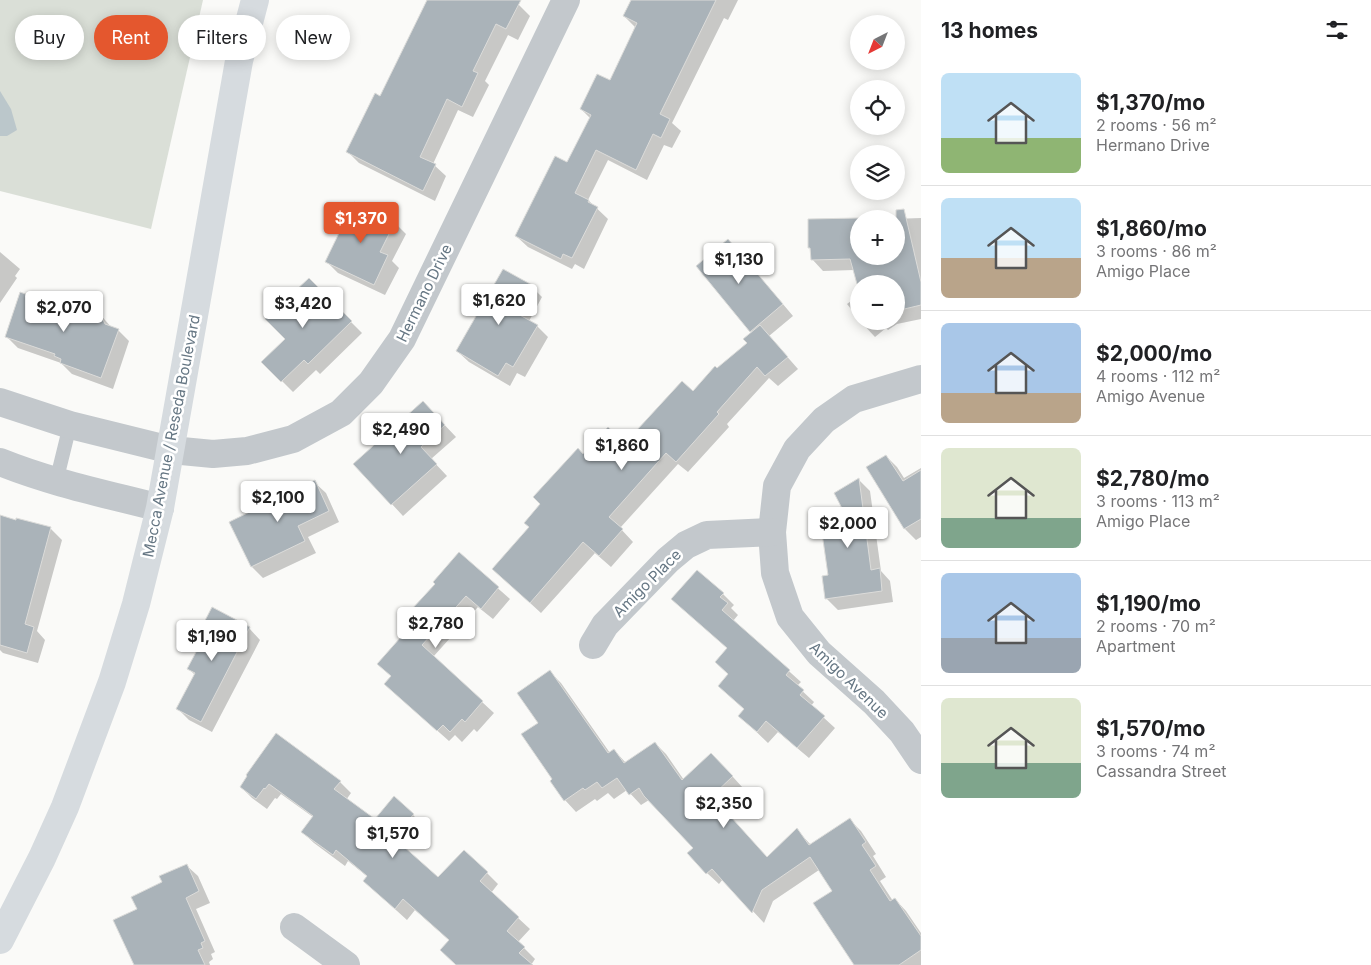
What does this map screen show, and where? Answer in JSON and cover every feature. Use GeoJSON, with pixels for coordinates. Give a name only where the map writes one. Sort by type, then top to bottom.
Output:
{"type":"FeatureCollection","features":[{"type":"Feature","properties":{"kind":"main road","name":"Mecca Avenue / Reseda Boulevard"},"geometry":{"type":"LineString","coordinates":[[0,940],[65,808],[112,682],[136,604],[160,508],[239,61],[255,0]]}},
{"type":"Feature","properties":{"kind":"street","name":"Hermano Drive"},"geometry":{"type":"LineString","coordinates":[[0,402],[70,425],[171,450],[222,454],[247,452],[293,439],[341,413],[372,383],[402,339],[566,0]]}},
{"type":"Feature","properties":{"kind":"street","name":"Amigo Avenue"},"geometry":{"type":"LineString","coordinates":[[921,378],[854,399],[824,420],[797,449],[778,486],[772,532],[775,573],[790,618],[819,653],[874,702],[902,732],[921,760]]}},
{"type":"Feature","properties":{"kind":"street"},"geometry":{"type":"LineString","coordinates":[[0,462],[56,482],[160,508]]}},
{"type":"Feature","properties":{"kind":"street","name":"Amigo Place"},"geometry":{"type":"LineString","coordinates":[[593,645],[605,625],[686,544],[707,535],[772,532]]}},
{"type":"Feature","properties":{"kind":"street"},"geometry":{"type":"LineString","coordinates":[[294,927],[346,965]]}},
{"type":"Feature","properties":{"kind":"lane"},"geometry":{"type":"LineString","coordinates":[[56,482],[70,425]]}},
{"type":"Feature","properties":{"kind":"shaded area"},"geometry":{"type":"Polygon","coordinates":[[[0,0],[203,0],[200,15],[178,15],[178,60],[189,60],[151,229],[0,191],[0,0]]]}},
{"type":"Feature","properties":{"kind":"shaded area"},"geometry":{"type":"Polygon","coordinates":[[[0,91],[11,109],[17,130],[7,136],[0,136],[0,91]]]}},
{"type":"Feature","properties":{"kind":"building"},"geometry":{"type":"Polygon","coordinates":[[[427,0],[521,0],[506,29],[496,24],[473,71],[478,73],[462,107],[447,99],[420,157],[436,164],[423,191],[346,152],[375,93],[380,96],[427,0]]]}},
{"type":"Feature","properties":{"kind":"building"},"geometry":{"type":"Polygon","coordinates":[[[631,0],[716,0],[660,114],[670,119],[661,138],[653,134],[636,170],[596,150],[575,193],[598,207],[572,258],[563,254],[561,259],[515,236],[555,156],[567,162],[591,115],[580,109],[597,74],[610,80],[637,23],[623,16],[631,0]]]}},
{"type":"Feature","properties":{"kind":"building"},"geometry":{"type":"Polygon","coordinates":[[[354,202],[395,222],[380,252],[388,255],[374,285],[325,262],[354,202]]]}},
{"type":"Feature","properties":{"kind":"building"},"geometry":{"type":"Polygon","coordinates":[[[905,213],[921,282],[921,305],[905,309],[905,275],[854,275],[852,265],[905,265],[905,213]]]}},
{"type":"Feature","properties":{"kind":"building"},"geometry":{"type":"Polygon","coordinates":[[[850,218],[850,259],[811,260],[810,248],[808,248],[808,219],[850,218]]]}},
{"type":"Feature","properties":{"kind":"building"},"geometry":{"type":"Polygon","coordinates":[[[728,239],[783,304],[750,332],[696,266],[728,239]]]}},
{"type":"Feature","properties":{"kind":"building"},"geometry":{"type":"Polygon","coordinates":[[[503,269],[532,285],[516,313],[538,325],[513,367],[506,363],[498,376],[456,351],[503,269]]]}},
{"type":"Feature","properties":{"kind":"building"},"geometry":{"type":"Polygon","coordinates":[[[309,278],[352,321],[308,364],[304,360],[281,382],[261,362],[285,339],[265,319],[309,278]]]}},
{"type":"Feature","properties":{"kind":"building"},"geometry":{"type":"Polygon","coordinates":[[[20,292],[53,304],[54,302],[81,311],[91,303],[96,312],[100,313],[105,324],[119,329],[101,378],[60,363],[61,359],[54,356],[55,354],[5,337],[20,292]]]}},
{"type":"Feature","properties":{"kind":"building"},"geometry":{"type":"Polygon","coordinates":[[[760,325],[788,357],[765,376],[757,367],[717,412],[719,414],[676,462],[666,453],[609,517],[623,529],[599,556],[583,542],[530,603],[492,569],[529,527],[524,523],[540,504],[533,497],[578,448],[583,454],[608,427],[625,443],[682,381],[693,391],[715,366],[717,368],[747,343],[743,339],[760,325]]]}},
{"type":"Feature","properties":{"kind":"building"},"geometry":{"type":"Polygon","coordinates":[[[423,401],[445,425],[421,447],[437,464],[391,505],[353,464],[423,401]]]}},
{"type":"Feature","properties":{"kind":"building"},"geometry":{"type":"Polygon","coordinates":[[[886,455],[903,481],[921,470],[921,519],[904,529],[866,467],[886,455]]]}},
{"type":"Feature","properties":{"kind":"building"},"geometry":{"type":"Polygon","coordinates":[[[859,478],[871,570],[880,568],[882,591],[825,599],[822,576],[828,575],[820,519],[846,516],[834,493],[859,478]]]}},
{"type":"Feature","properties":{"kind":"building"},"geometry":{"type":"Polygon","coordinates":[[[315,480],[329,511],[298,526],[305,541],[251,567],[229,522],[315,480]]]}},
{"type":"Feature","properties":{"kind":"building"},"geometry":{"type":"Polygon","coordinates":[[[0,515],[51,527],[25,624],[34,627],[27,653],[0,645],[0,515]]]}},
{"type":"Feature","properties":{"kind":"building"},"geometry":{"type":"Polygon","coordinates":[[[459,552],[499,587],[481,609],[466,596],[422,645],[483,701],[465,722],[462,719],[450,732],[443,725],[437,731],[384,684],[391,676],[377,664],[408,629],[400,622],[435,584],[433,582],[459,552]]]}},
{"type":"Feature","properties":{"kind":"building"},"geometry":{"type":"Polygon","coordinates":[[[697,570],[724,593],[720,597],[728,603],[722,610],[790,670],[786,675],[804,690],[800,695],[825,716],[797,748],[766,721],[757,732],[738,716],[744,709],[718,686],[728,674],[715,662],[727,648],[671,599],[697,570]]]}},
{"type":"Feature","properties":{"kind":"building"},"geometry":{"type":"Polygon","coordinates":[[[212,607],[250,627],[201,722],[176,709],[195,673],[187,669],[203,639],[197,636],[212,607]]]}},
{"type":"Feature","properties":{"kind":"building"},"geometry":{"type":"Polygon","coordinates":[[[550,670],[608,753],[614,749],[624,763],[655,742],[682,780],[711,753],[733,776],[712,796],[767,857],[797,828],[809,845],[850,818],[866,842],[862,845],[876,866],[870,870],[890,901],[895,898],[921,936],[921,950],[899,965],[854,965],[813,903],[832,891],[810,857],[762,890],[752,913],[712,869],[706,874],[687,853],[693,848],[644,796],[639,788],[629,795],[617,778],[602,788],[597,782],[585,790],[583,788],[564,801],[550,781],[552,779],[521,734],[538,723],[517,693],[550,670]]]}},
{"type":"Feature","properties":{"kind":"building"},"geometry":{"type":"Polygon","coordinates":[[[276,733],[341,781],[334,789],[375,819],[394,796],[414,814],[393,837],[438,877],[464,850],[488,872],[480,881],[519,917],[507,931],[525,947],[519,953],[533,965],[456,965],[440,950],[449,940],[403,899],[395,909],[363,881],[367,876],[336,850],[333,855],[301,832],[313,816],[269,784],[256,799],[240,787],[246,775],[276,733]]]}},
{"type":"Feature","properties":{"kind":"building"},"geometry":{"type":"Polygon","coordinates":[[[187,864],[199,891],[186,898],[205,941],[201,943],[203,948],[198,950],[205,965],[134,965],[113,920],[137,909],[131,897],[162,882],[159,876],[187,864]]]}}]}
